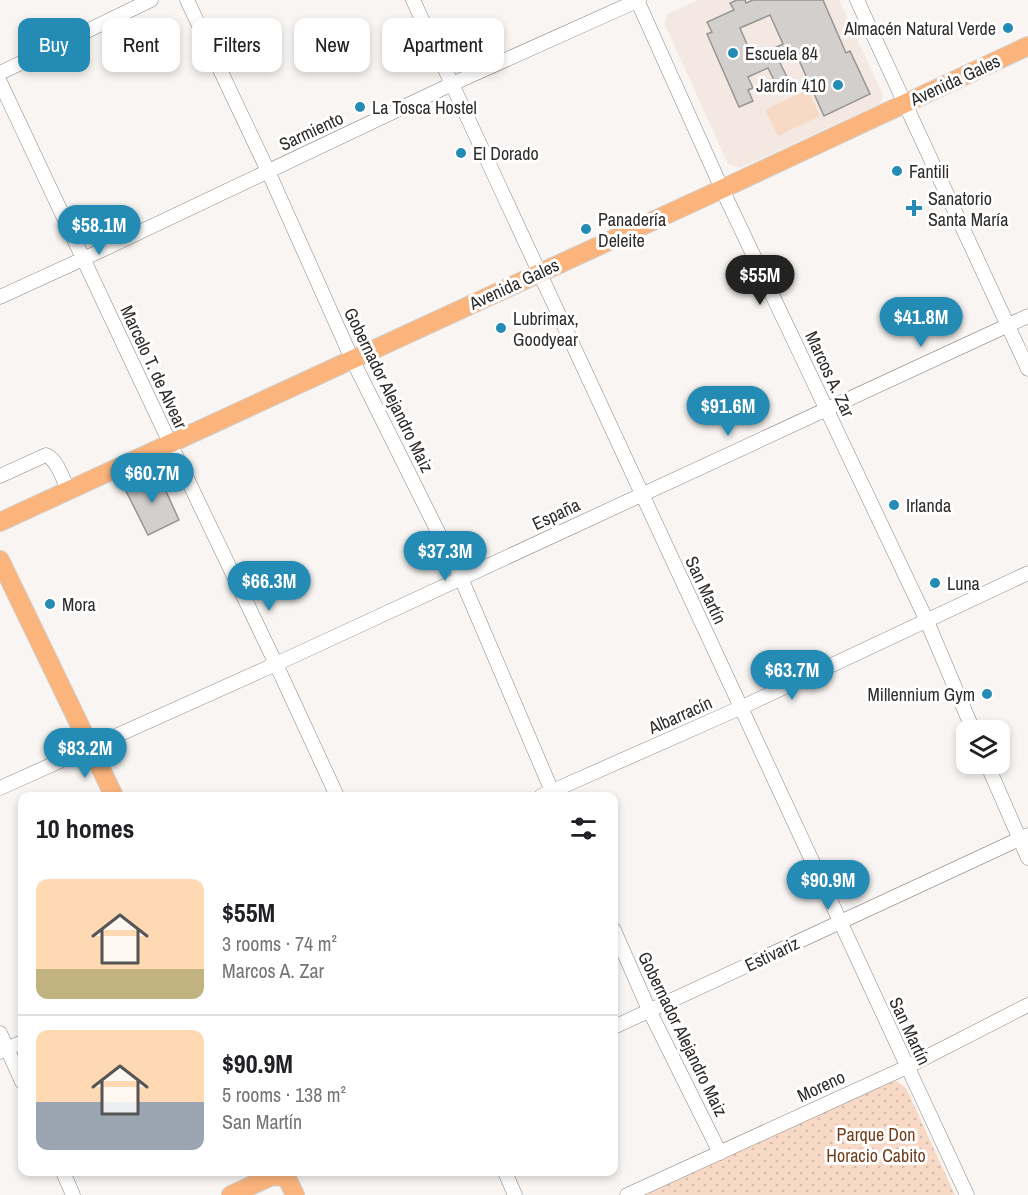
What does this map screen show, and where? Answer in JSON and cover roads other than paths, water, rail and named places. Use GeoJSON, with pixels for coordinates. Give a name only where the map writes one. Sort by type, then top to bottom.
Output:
{"type":"FeatureCollection","features":[{"type":"Feature","properties":{"kind":"main road","name":"Avenida Gales"},"geometry":{"type":"LineString","coordinates":[[0,522],[1028,46]]}},
{"type":"Feature","properties":{"kind":"main road"},"geometry":{"type":"LineString","coordinates":[[0,560],[112,792]]}},
{"type":"Feature","properties":{"kind":"main road"},"geometry":{"type":"LineString","coordinates":[[231,1195],[272,1176]]}},
{"type":"Feature","properties":{"kind":"main road"},"geometry":{"type":"LineString","coordinates":[[260,1195],[277,1187],[288,1176]]}},
{"type":"Feature","properties":{"kind":"main road"},"geometry":{"type":"LineString","coordinates":[[290,1176],[295,1195]]}},
{"type":"Feature","properties":{"kind":"street"},"geometry":{"type":"LineString","coordinates":[[0,73],[151,0]]}},
{"type":"Feature","properties":{"kind":"street","name":"Gobernador Alejandro Maiz"},"geometry":{"type":"LineString","coordinates":[[187,0],[268,171],[352,359],[461,578],[548,792]]}},
{"type":"Feature","properties":{"kind":"street","name":"San Martín"},"geometry":{"type":"LineString","coordinates":[[413,0],[838,923],[967,1195]]}},
{"type":"Feature","properties":{"kind":"street","name":"Sarmiento"},"geometry":{"type":"LineString","coordinates":[[0,297],[452,84],[638,0]]}},
{"type":"Feature","properties":{"kind":"street","name":"Marcos A. Zar"},"geometry":{"type":"LineString","coordinates":[[638,0],[722,189],[926,620],[969,720]]}},
{"type":"Feature","properties":{"kind":"street"},"geometry":{"type":"LineString","coordinates":[[857,0],[903,104],[1028,369]]}},
{"type":"Feature","properties":{"kind":"street","name":"Marcelo T. de Alvear"},"geometry":{"type":"LineString","coordinates":[[0,82],[335,792]]}},
{"type":"Feature","properties":{"kind":"street","name":"España"},"geometry":{"type":"LineString","coordinates":[[0,788],[276,664],[1028,316]]}},
{"type":"Feature","properties":{"kind":"street"},"geometry":{"type":"LineString","coordinates":[[0,476],[46,455],[51,457],[68,490]]}},
{"type":"Feature","properties":{"kind":"street","name":"Albarracín"},"geometry":{"type":"LineString","coordinates":[[556,792],[1028,573]]}},
{"type":"Feature","properties":{"kind":"street"},"geometry":{"type":"LineString","coordinates":[[992,774],[1024,837],[1028,858]]}},
{"type":"Feature","properties":{"kind":"street","name":"Estivariz"},"geometry":{"type":"LineString","coordinates":[[618,1025],[1024,837]]}},
{"type":"Feature","properties":{"kind":"street","name":"Gobernador Alejandro Maiz"},"geometry":{"type":"LineString","coordinates":[[618,939],[649,1010],[720,1153]]}},
{"type":"Feature","properties":{"kind":"street","name":"Moreno"},"geometry":{"type":"LineString","coordinates":[[627,1195],[907,1066],[1028,1005]]}},
{"type":"Feature","properties":{"kind":"street"},"geometry":{"type":"LineString","coordinates":[[0,1033],[4,1050],[18,1075]]}},
{"type":"Feature","properties":{"kind":"street"},"geometry":{"type":"LineString","coordinates":[[4,1050],[18,1044]]}},
{"type":"Feature","properties":{"kind":"street"},"geometry":{"type":"LineString","coordinates":[[65,1176],[73,1195]]}},
{"type":"Feature","properties":{"kind":"street"},"geometry":{"type":"LineString","coordinates":[[507,1176],[515,1195]]}},
{"type":"Feature","properties":{"kind":"place","name":"Almacén Natural Verde"},"geometry":{"type":"Point","coordinates":[1008,28]}},
{"type":"Feature","properties":{"kind":"place","name":"Escuela 84"},"geometry":{"type":"Point","coordinates":[733,53]}},
{"type":"Feature","properties":{"kind":"place","name":"Jardín 410"},"geometry":{"type":"Point","coordinates":[838,85]}},
{"type":"Feature","properties":{"kind":"place","name":"La Tosca Hostel"},"geometry":{"type":"Point","coordinates":[360,107]}},
{"type":"Feature","properties":{"kind":"place","name":"El Dorado"},"geometry":{"type":"Point","coordinates":[461,153]}},
{"type":"Feature","properties":{"kind":"place","name":"Fantili"},"geometry":{"type":"Point","coordinates":[897,171]}},
{"type":"Feature","properties":{"kind":"place","name":"Sanatorio Santa María"},"geometry":{"type":"Point","coordinates":[914,208]}},
{"type":"Feature","properties":{"kind":"place","name":"Panadería Deleite"},"geometry":{"type":"Point","coordinates":[586,229]}},
{"type":"Feature","properties":{"kind":"place","name":"Lubrimax, Goodyear"},"geometry":{"type":"Point","coordinates":[501,328]}},
{"type":"Feature","properties":{"kind":"place","name":"Irlanda"},"geometry":{"type":"Point","coordinates":[894,505]}},
{"type":"Feature","properties":{"kind":"place","name":"Luna"},"geometry":{"type":"Point","coordinates":[935,583]}},
{"type":"Feature","properties":{"kind":"place","name":"Mora"},"geometry":{"type":"Point","coordinates":[50,604]}},
{"type":"Feature","properties":{"kind":"place","name":"Millennium Gym"},"geometry":{"type":"Point","coordinates":[987,694]}},
{"type":"Feature","properties":{"kind":"park label","name":"Parque Don Horacio Cabito"},"geometry":{"type":"Point","coordinates":[876,1144]}}]}
